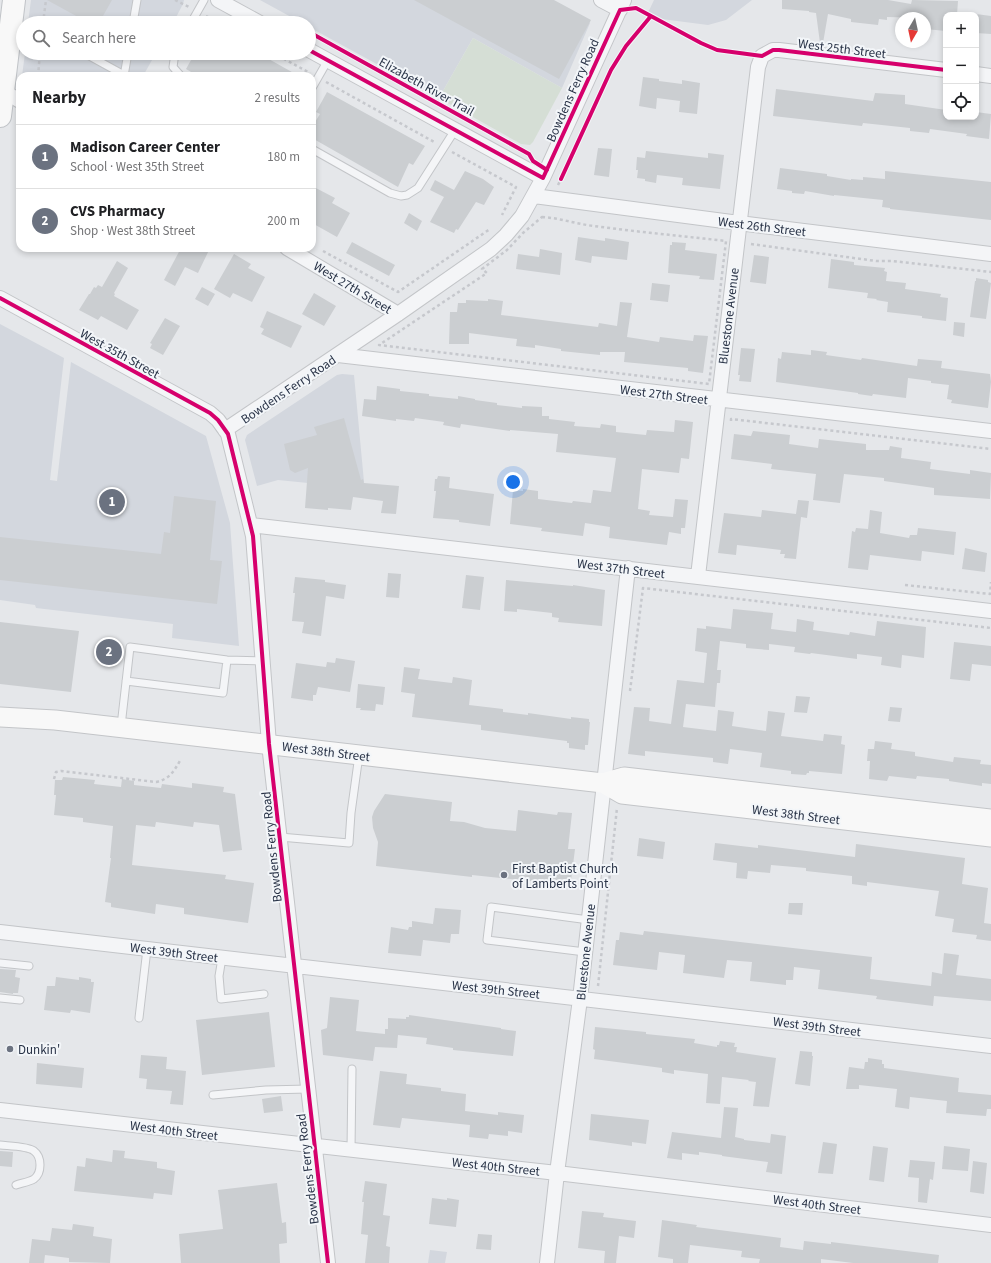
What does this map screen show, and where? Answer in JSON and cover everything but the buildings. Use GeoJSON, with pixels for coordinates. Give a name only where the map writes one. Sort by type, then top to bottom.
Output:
{"type":"FeatureCollection","features":[{"type":"Feature","properties":{"kind":"main road"},"geometry":{"type":"LineString","coordinates":[[0,116],[8,94],[14,0]]}},
{"type":"Feature","properties":{"kind":"street"},"geometry":{"type":"LineString","coordinates":[[218,0],[247,16]]}},
{"type":"Feature","properties":{"kind":"street"},"geometry":{"type":"LineString","coordinates":[[601,0],[622,5]]}},
{"type":"Feature","properties":{"kind":"street","name":"Bowdens Ferry Road"},"geometry":{"type":"LineString","coordinates":[[328,1263],[269,744],[251,525],[226,430],[398,314],[491,249],[506,235],[522,216],[534,196],[622,5]]}},
{"type":"Feature","properties":{"kind":"street","name":"West 25th Street"},"geometry":{"type":"LineString","coordinates":[[762,56],[773,50],[779,50],[943,70]]}},
{"type":"Feature","properties":{"kind":"street"},"geometry":{"type":"LineString","coordinates":[[316,54],[543,178]]}},
{"type":"Feature","properties":{"kind":"street","name":"Bluestone Avenue"},"geometry":{"type":"LineString","coordinates":[[698,576],[758,67],[762,56]]}},
{"type":"Feature","properties":{"kind":"street"},"geometry":{"type":"LineString","coordinates":[[979,74],[991,76]]}},
{"type":"Feature","properties":{"kind":"street","name":"West 26th Street"},"geometry":{"type":"LineString","coordinates":[[534,196],[991,254]]}},
{"type":"Feature","properties":{"kind":"street","name":"West 27th Street"},"geometry":{"type":"LineString","coordinates":[[294,252],[398,314]]}},
{"type":"Feature","properties":{"kind":"street","name":"West 35th Street"},"geometry":{"type":"LineString","coordinates":[[0,298],[210,413],[226,430]]}},
{"type":"Feature","properties":{"kind":"street","name":"West 27th Street"},"geometry":{"type":"LineString","coordinates":[[338,355],[991,431]]}},
{"type":"Feature","properties":{"kind":"street","name":"West 37th Street"},"geometry":{"type":"LineString","coordinates":[[251,525],[991,611]]}},
{"type":"Feature","properties":{"kind":"street","name":"Bluestone Avenue"},"geometry":{"type":"LineString","coordinates":[[547,1263],[580,998],[628,568]]}},
{"type":"Feature","properties":{"kind":"street","name":"West 38th Street"},"geometry":{"type":"LineString","coordinates":[[0,718],[55,720],[120,727],[603,783],[624,777],[991,819]]}},
{"type":"Feature","properties":{"kind":"street","name":"West 38th Street"},"geometry":{"type":"LineString","coordinates":[[603,783],[622,794],[991,837]]}},
{"type":"Feature","properties":{"kind":"street","name":"West 39th Street"},"geometry":{"type":"LineString","coordinates":[[0,932],[991,1046]]}},
{"type":"Feature","properties":{"kind":"street","name":"West 40th Street"},"geometry":{"type":"LineString","coordinates":[[0,1110],[557,1173],[991,1225]]}},
{"type":"Feature","properties":{"kind":"lane"},"geometry":{"type":"LineString","coordinates":[[134,16],[137,0]]}},
{"type":"Feature","properties":{"kind":"lane"},"geometry":{"type":"LineString","coordinates":[[195,16],[204,0]]}},
{"type":"Feature","properties":{"kind":"lane"},"geometry":{"type":"LineString","coordinates":[[96,60],[117,72]]}},
{"type":"Feature","properties":{"kind":"lane"},"geometry":{"type":"LineString","coordinates":[[125,72],[127,60]]}},
{"type":"Feature","properties":{"kind":"lane"},"geometry":{"type":"LineString","coordinates":[[174,60],[174,67],[178,72]]}},
{"type":"Feature","properties":{"kind":"lane"},"geometry":{"type":"LineString","coordinates":[[316,81],[328,60]]}},
{"type":"Feature","properties":{"kind":"lane"},"geometry":{"type":"LineString","coordinates":[[316,151],[390,193],[401,196],[407,195],[418,188],[455,130]]}},
{"type":"Feature","properties":{"kind":"lane"},"geometry":{"type":"LineString","coordinates":[[120,727],[130,648],[227,660],[262,661]]}},
{"type":"Feature","properties":{"kind":"lane"},"geometry":{"type":"LineString","coordinates":[[126,681],[224,693],[227,660]]}},
{"type":"Feature","properties":{"kind":"lane"},"geometry":{"type":"LineString","coordinates":[[280,837],[349,843],[351,813],[359,755]]}},
{"type":"Feature","properties":{"kind":"lane"},"geometry":{"type":"LineString","coordinates":[[585,952],[487,940],[490,907],[589,920]]}},
{"type":"Feature","properties":{"kind":"lane"},"geometry":{"type":"LineString","coordinates":[[139,1018],[147,949]]}},
{"type":"Feature","properties":{"kind":"lane"},"geometry":{"type":"LineString","coordinates":[[222,958],[219,976],[221,999],[264,994]]}},
{"type":"Feature","properties":{"kind":"lane"},"geometry":{"type":"LineString","coordinates":[[0,963],[29,966]]}},
{"type":"Feature","properties":{"kind":"lane"},"geometry":{"type":"LineString","coordinates":[[0,998],[20,1000]]}},
{"type":"Feature","properties":{"kind":"lane"},"geometry":{"type":"LineString","coordinates":[[351,1150],[352,1069]]}},
{"type":"Feature","properties":{"kind":"lane"},"geometry":{"type":"LineString","coordinates":[[214,1095],[266,1090],[308,1089]]}},
{"type":"Feature","properties":{"kind":"lane"},"geometry":{"type":"LineString","coordinates":[[0,1145],[34,1150],[38,1155],[40,1162],[38,1175],[33,1180],[16,1185]]}},
{"type":"Feature","properties":{"kind":"path"},"geometry":{"type":"LineString","coordinates":[[45,16],[46,0]]}},
{"type":"Feature","properties":{"kind":"path"},"geometry":{"type":"LineString","coordinates":[[38,72],[39,60]]}},
{"type":"Feature","properties":{"kind":"path"},"geometry":{"type":"LineString","coordinates":[[286,60],[307,72]]}},
{"type":"Feature","properties":{"kind":"path"},"geometry":{"type":"LineString","coordinates":[[318,78],[516,187],[501,218]]}},
{"type":"Feature","properties":{"kind":"path"},"geometry":{"type":"LineString","coordinates":[[564,172],[557,188],[564,188]]}},
{"type":"Feature","properties":{"kind":"path"},"geometry":{"type":"LineString","coordinates":[[542,217],[554,218],[575,224],[641,233],[726,241],[709,384],[379,345],[487,272],[482,269],[507,250],[523,233],[542,217]]}},
{"type":"Feature","properties":{"kind":"path"},"geometry":{"type":"LineString","coordinates":[[319,249],[398,292],[492,228]]}},
{"type":"Feature","properties":{"kind":"path"},"geometry":{"type":"LineString","coordinates":[[750,248],[749,244],[876,261],[892,261],[991,272]]}},
{"type":"Feature","properties":{"kind":"path"},"geometry":{"type":"LineString","coordinates":[[730,426],[731,419],[991,449]]}},
{"type":"Feature","properties":{"kind":"path"},"geometry":{"type":"LineString","coordinates":[[903,585],[990,594],[991,582]]}},
{"type":"Feature","properties":{"kind":"path"},"geometry":{"type":"LineString","coordinates":[[630,694],[643,588],[991,628]]}},
{"type":"Feature","properties":{"kind":"path"},"geometry":{"type":"LineString","coordinates":[[54,779],[56,772],[61,771],[156,782],[165,780],[174,771],[181,759]]}},
{"type":"Feature","properties":{"kind":"path"},"geometry":{"type":"LineString","coordinates":[[598,987],[618,808]]}},
{"type":"Feature","properties":{"kind":"shaded area"},"geometry":{"type":"Polygon","coordinates":[[[31,0],[184,0],[177,16],[29,16],[31,0]]]}},
{"type":"Feature","properties":{"kind":"shaded area"},"geometry":{"type":"Polygon","coordinates":[[[260,0],[547,0],[590,23],[562,88],[473,38],[439,98],[316,31],[316,16],[289,16],[260,0]]]}},
{"type":"Feature","properties":{"kind":"shaded area"},"geometry":{"type":"Polygon","coordinates":[[[654,0],[752,0],[726,20],[708,25],[646,17],[654,0]]]}},
{"type":"Feature","properties":{"kind":"shaded area"},"geometry":{"type":"Polygon","coordinates":[[[473,38],[562,88],[530,145],[521,144],[439,98],[473,38]]]}},
{"type":"Feature","properties":{"kind":"shaded area"},"geometry":{"type":"Polygon","coordinates":[[[24,60],[152,60],[145,72],[23,72],[24,60]]]}},
{"type":"Feature","properties":{"kind":"shaded area"},"geometry":{"type":"Polygon","coordinates":[[[0,324],[64,358],[50,480],[57,481],[71,362],[206,436],[230,523],[239,646],[172,638],[173,624],[36,608],[35,605],[0,600],[0,324]]]}},
{"type":"Feature","properties":{"kind":"shaded area"},"geometry":{"type":"Polygon","coordinates":[[[337,375],[354,375],[364,482],[328,485],[278,480],[257,486],[245,440],[247,435],[337,375]]]}},
{"type":"Feature","properties":{"kind":"shaded area"},"geometry":{"type":"Polygon","coordinates":[[[430,1250],[447,1252],[445,1263],[428,1263],[430,1250]]]}},
{"type":"Feature","properties":{"kind":"cycle path"},"geometry":{"type":"LineString","coordinates":[[316,54],[543,178],[620,10],[636,8],[717,50],[762,56],[773,50],[779,50],[943,70]]}},
{"type":"Feature","properties":{"kind":"cycle path"},"geometry":{"type":"LineString","coordinates":[[561,179],[611,70],[626,46],[651,16]]}},
{"type":"Feature","properties":{"kind":"cycle path","name":"Elizabeth River Trail"},"geometry":{"type":"LineString","coordinates":[[316,36],[529,154],[533,161],[547,170]]}},
{"type":"Feature","properties":{"kind":"cycle path"},"geometry":{"type":"LineString","coordinates":[[0,298],[210,413],[218,420],[228,434],[253,536],[269,744],[328,1263]]}},
{"type":"Feature","properties":{"kind":"place","name":"Madison Career Center"},"geometry":{"type":"Point","coordinates":[112,502]}},
{"type":"Feature","properties":{"kind":"place","name":"CVS Pharmacy"},"geometry":{"type":"Point","coordinates":[109,652]}},
{"type":"Feature","properties":{"kind":"place","name":"First Baptist Church of Lamberts Point"},"geometry":{"type":"Point","coordinates":[504,875]}},
{"type":"Feature","properties":{"kind":"place","name":"Dunkin'"},"geometry":{"type":"Point","coordinates":[10,1049]}}]}
